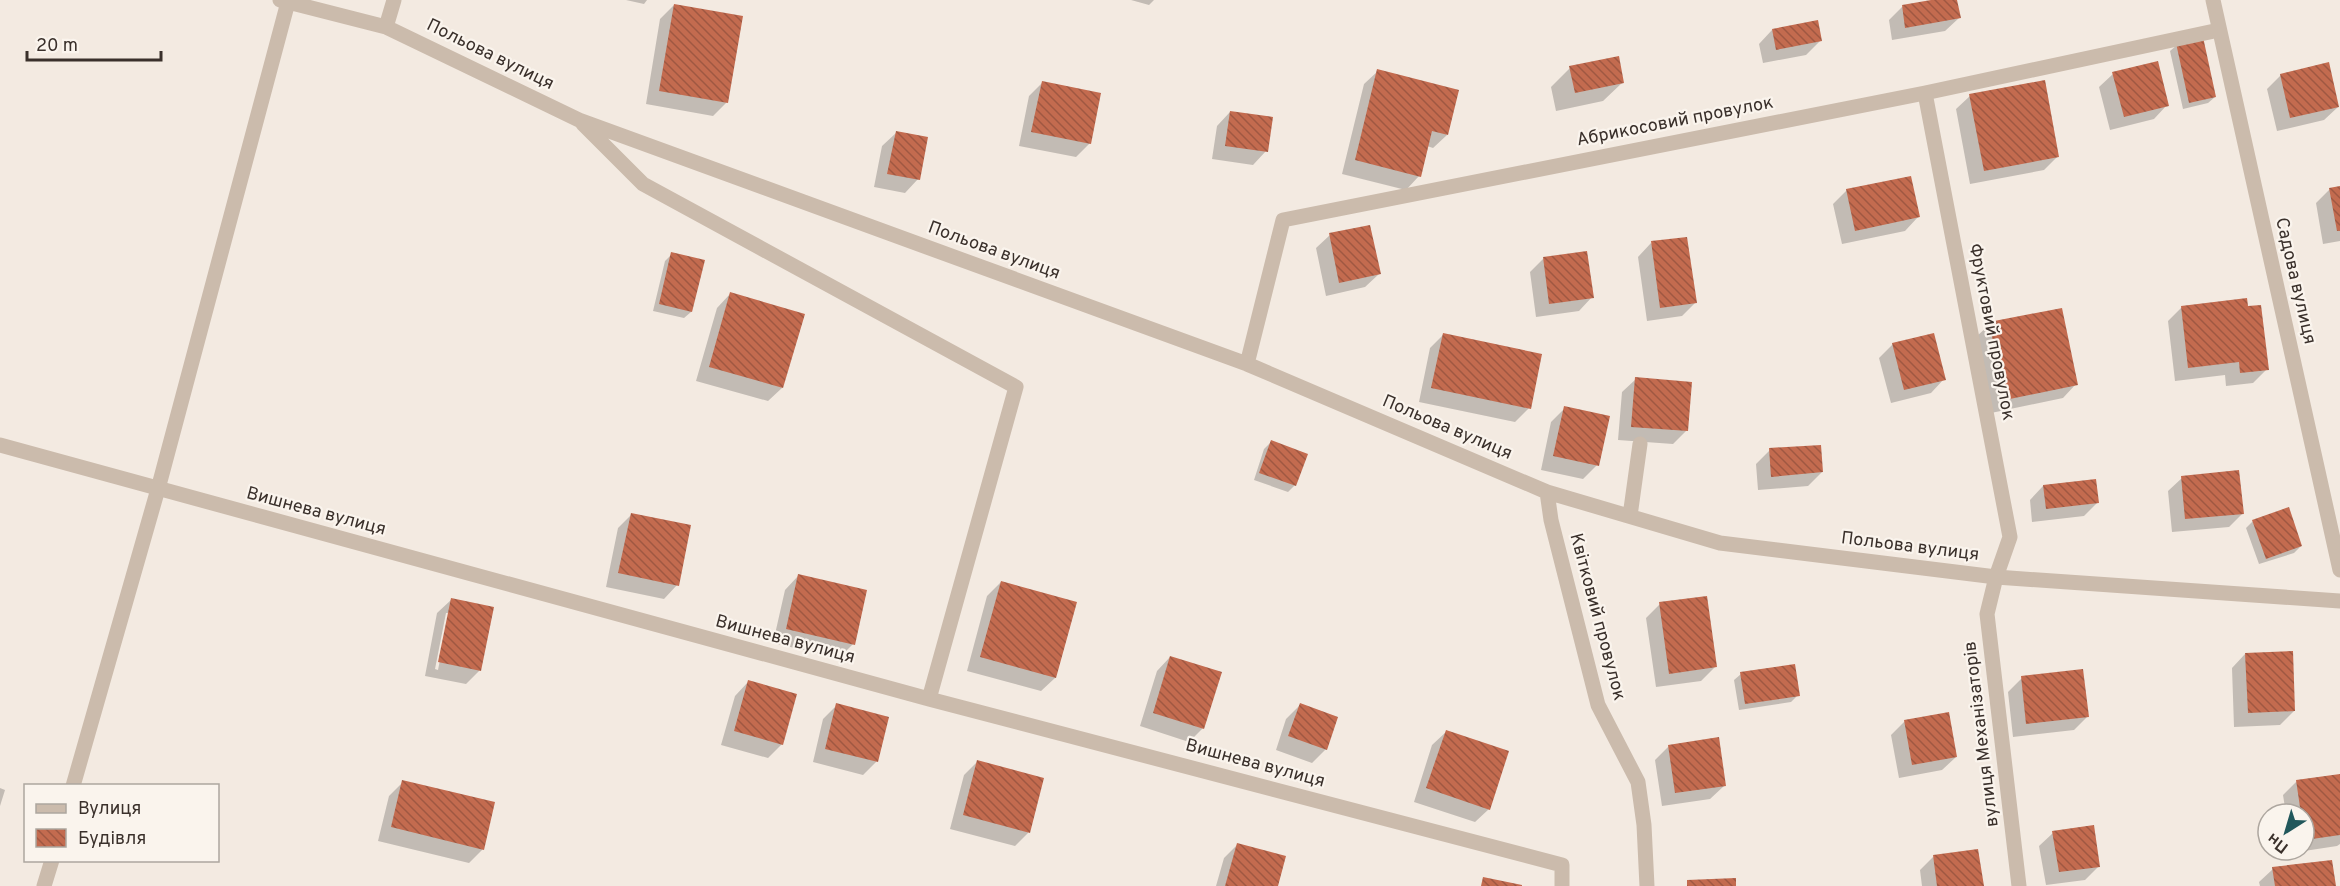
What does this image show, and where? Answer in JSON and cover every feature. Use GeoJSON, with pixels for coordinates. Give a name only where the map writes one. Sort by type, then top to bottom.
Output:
{"type":"FeatureCollection","features":[{"type":"Feature","properties":{"kind":"street"},"geometry":{"type":"LineString","coordinates":[[386,27],[394,0]]}},
{"type":"Feature","properties":{"kind":"street","name":"Садова вулиця"},"geometry":{"type":"LineString","coordinates":[[2213,0],[2340,570]]}},
{"type":"Feature","properties":{"kind":"street"},"geometry":{"type":"LineString","coordinates":[[74,784],[158,489],[284,1]]}},
{"type":"Feature","properties":{"kind":"street","name":"Польова вулиця"},"geometry":{"type":"LineString","coordinates":[[284,1],[386,27],[579,120],[1247,364],[1547,492],[1720,543],[1996,577],[2340,601]]}},
{"type":"Feature","properties":{"kind":"street","name":"Абрикосовий провулок"},"geometry":{"type":"LineString","coordinates":[[1247,364],[1283,220],[1925,93],[2219,30]]}},
{"type":"Feature","properties":{"kind":"street","name":"Фруктовий провулок"},"geometry":{"type":"LineString","coordinates":[[1925,93],[2010,537],[1996,577]]}},
{"type":"Feature","properties":{"kind":"street","name":"Польова вулиця"},"geometry":{"type":"LineString","coordinates":[[579,120],[643,183],[1016,387],[929,699]]}},
{"type":"Feature","properties":{"kind":"street"},"geometry":{"type":"LineString","coordinates":[[1630,516],[1640,444]]}},
{"type":"Feature","properties":{"kind":"street","name":"Вишнева вулиця"},"geometry":{"type":"LineString","coordinates":[[0,445],[929,699],[1562,865],[1562,886]]}},
{"type":"Feature","properties":{"kind":"street","name":"Квітковий провулок"},"geometry":{"type":"LineString","coordinates":[[1547,492],[1551,520],[1598,705],[1638,782],[1644,825],[1647,886]]}},
{"type":"Feature","properties":{"kind":"street","name":"вулиця Механізаторів"},"geometry":{"type":"LineString","coordinates":[[1996,577],[1987,614],[2019,886]]}},
{"type":"Feature","properties":{"kind":"street"},"geometry":{"type":"LineString","coordinates":[[45,886],[52,862]]}},
{"type":"Feature","properties":{"kind":"building"},"geometry":{"type":"Polygon","coordinates":[[[1931,0],[1957,0],[1961,18],[1905,28],[1902,5],[1931,0]]]}},
{"type":"Feature","properties":{"kind":"building"},"geometry":{"type":"Polygon","coordinates":[[[674,4],[743,16],[728,103],[659,91],[674,4]]]}},
{"type":"Feature","properties":{"kind":"building"},"geometry":{"type":"Polygon","coordinates":[[[1818,20],[1822,41],[1776,50],[1772,29],[1818,20]]]}},
{"type":"Feature","properties":{"kind":"building"},"geometry":{"type":"Polygon","coordinates":[[[2203,37],[2216,97],[2189,103],[2176,43],[2203,37]]]}},
{"type":"Feature","properties":{"kind":"building"},"geometry":{"type":"Polygon","coordinates":[[[1619,56],[1624,83],[1575,93],[1569,66],[1619,56]]]}},
{"type":"Feature","properties":{"kind":"building"},"geometry":{"type":"Polygon","coordinates":[[[2158,61],[2169,106],[2124,117],[2112,72],[2158,61]]]}},
{"type":"Feature","properties":{"kind":"building"},"geometry":{"type":"Polygon","coordinates":[[[2329,62],[2339,107],[2290,118],[2280,74],[2329,62]]]}},
{"type":"Feature","properties":{"kind":"building"},"geometry":{"type":"Polygon","coordinates":[[[1377,69],[1459,90],[1448,135],[1432,131],[1421,177],[1355,160],[1377,69]]]}},
{"type":"Feature","properties":{"kind":"building"},"geometry":{"type":"Polygon","coordinates":[[[2045,80],[2059,157],[1984,171],[1969,94],[2045,80]]]}},
{"type":"Feature","properties":{"kind":"building"},"geometry":{"type":"Polygon","coordinates":[[[1042,81],[1101,93],[1091,144],[1031,132],[1042,81]]]}},
{"type":"Feature","properties":{"kind":"building"},"geometry":{"type":"Polygon","coordinates":[[[1230,111],[1273,117],[1268,152],[1225,146],[1230,111]]]}},
{"type":"Feature","properties":{"kind":"building"},"geometry":{"type":"Polygon","coordinates":[[[896,131],[928,137],[920,180],[887,174],[896,131]]]}},
{"type":"Feature","properties":{"kind":"building"},"geometry":{"type":"Polygon","coordinates":[[[1911,176],[1920,217],[1855,231],[1846,189],[1911,176]]]}},
{"type":"Feature","properties":{"kind":"building"},"geometry":{"type":"Polygon","coordinates":[[[2340,186],[2340,231],[2337,231],[2329,188],[2340,186]]]}},
{"type":"Feature","properties":{"kind":"building"},"geometry":{"type":"Polygon","coordinates":[[[1370,225],[1381,274],[1339,283],[1329,233],[1370,225]]]}},
{"type":"Feature","properties":{"kind":"building"},"geometry":{"type":"Polygon","coordinates":[[[1687,237],[1697,303],[1660,308],[1651,241],[1687,237]]]}},
{"type":"Feature","properties":{"kind":"building"},"geometry":{"type":"Polygon","coordinates":[[[1587,251],[1594,298],[1549,304],[1543,257],[1587,251]]]}},
{"type":"Feature","properties":{"kind":"building"},"geometry":{"type":"Polygon","coordinates":[[[671,252],[705,260],[692,312],[659,304],[671,252]]]}},
{"type":"Feature","properties":{"kind":"building"},"geometry":{"type":"Polygon","coordinates":[[[730,292],[805,314],[783,388],[709,367],[730,292]]]}},
{"type":"Feature","properties":{"kind":"building"},"geometry":{"type":"Polygon","coordinates":[[[2247,298],[2248,306],[2261,305],[2269,370],[2240,373],[2239,362],[2188,368],[2181,306],[2247,298]]]}},
{"type":"Feature","properties":{"kind":"building"},"geometry":{"type":"Polygon","coordinates":[[[2062,308],[2078,385],[2005,400],[1989,322],[2062,308]]]}},
{"type":"Feature","properties":{"kind":"building"},"geometry":{"type":"Polygon","coordinates":[[[1443,333],[1542,354],[1531,409],[1431,388],[1443,333]]]}},
{"type":"Feature","properties":{"kind":"building"},"geometry":{"type":"Polygon","coordinates":[[[1934,333],[1946,380],[1904,390],[1892,343],[1934,333]]]}},
{"type":"Feature","properties":{"kind":"building"},"geometry":{"type":"Polygon","coordinates":[[[1635,377],[1692,382],[1688,431],[1631,427],[1635,377]]]}},
{"type":"Feature","properties":{"kind":"building"},"geometry":{"type":"Polygon","coordinates":[[[1564,406],[1610,416],[1599,466],[1553,456],[1564,406]]]}},
{"type":"Feature","properties":{"kind":"building"},"geometry":{"type":"Polygon","coordinates":[[[1271,440],[1308,454],[1296,486],[1259,473],[1271,440]]]}},
{"type":"Feature","properties":{"kind":"building"},"geometry":{"type":"Polygon","coordinates":[[[1821,445],[1823,472],[1771,477],[1769,448],[1821,445]]]}},
{"type":"Feature","properties":{"kind":"building"},"geometry":{"type":"Polygon","coordinates":[[[2239,470],[2244,514],[2185,519],[2181,476],[2239,470]]]}},
{"type":"Feature","properties":{"kind":"building"},"geometry":{"type":"Polygon","coordinates":[[[2096,479],[2099,503],[2046,509],[2043,485],[2096,479]]]}},
{"type":"Feature","properties":{"kind":"building"},"geometry":{"type":"Polygon","coordinates":[[[2289,507],[2302,546],[2266,559],[2252,520],[2289,507]]]}},
{"type":"Feature","properties":{"kind":"building"},"geometry":{"type":"Polygon","coordinates":[[[631,513],[691,525],[679,586],[618,573],[631,513]]]}},
{"type":"Feature","properties":{"kind":"building"},"geometry":{"type":"Polygon","coordinates":[[[798,574],[867,590],[855,645],[786,629],[798,574]]]}},
{"type":"Feature","properties":{"kind":"building"},"geometry":{"type":"Polygon","coordinates":[[[1001,581],[1077,602],[1056,678],[980,657],[1001,581]]]}},
{"type":"Feature","properties":{"kind":"building"},"geometry":{"type":"Polygon","coordinates":[[[1707,596],[1717,667],[1669,674],[1659,602],[1707,596]]]}},
{"type":"Feature","properties":{"kind":"building"},"geometry":{"type":"Polygon","coordinates":[[[451,598],[494,607],[481,671],[438,662],[451,598]]]}},
{"type":"Feature","properties":{"kind":"building"},"geometry":{"type":"Polygon","coordinates":[[[2293,651],[2295,711],[2248,713],[2245,653],[2293,651]]]}},
{"type":"Feature","properties":{"kind":"building"},"geometry":{"type":"Polygon","coordinates":[[[1170,656],[1222,672],[1204,729],[1153,713],[1170,656]]]}},
{"type":"Feature","properties":{"kind":"building"},"geometry":{"type":"Polygon","coordinates":[[[1795,664],[1800,696],[1745,704],[1740,672],[1795,664]]]}},
{"type":"Feature","properties":{"kind":"building"},"geometry":{"type":"Polygon","coordinates":[[[2083,669],[2089,717],[2026,724],[2021,676],[2083,669]]]}},
{"type":"Feature","properties":{"kind":"building"},"geometry":{"type":"Polygon","coordinates":[[[748,680],[797,694],[783,745],[734,731],[748,680]]]}},
{"type":"Feature","properties":{"kind":"building"},"geometry":{"type":"Polygon","coordinates":[[[836,703],[889,717],[878,762],[825,749],[836,703]]]}},
{"type":"Feature","properties":{"kind":"building"},"geometry":{"type":"Polygon","coordinates":[[[1300,703],[1338,717],[1327,750],[1288,736],[1300,703]]]}},
{"type":"Feature","properties":{"kind":"building"},"geometry":{"type":"Polygon","coordinates":[[[1949,712],[1957,757],[1912,765],[1904,720],[1949,712]]]}},
{"type":"Feature","properties":{"kind":"building"},"geometry":{"type":"Polygon","coordinates":[[[1446,730],[1509,751],[1490,810],[1426,788],[1446,730]]]}},
{"type":"Feature","properties":{"kind":"building"},"geometry":{"type":"Polygon","coordinates":[[[1719,737],[1726,786],[1675,793],[1668,745],[1719,737]]]}},
{"type":"Feature","properties":{"kind":"building"},"geometry":{"type":"Polygon","coordinates":[[[977,760],[1044,778],[1030,833],[963,815],[977,760]]]}},
{"type":"Feature","properties":{"kind":"building"},"geometry":{"type":"Polygon","coordinates":[[[2340,774],[2340,835],[2316,838],[2316,802],[2299,802],[2296,780],[2340,774]]]}},
{"type":"Feature","properties":{"kind":"building"},"geometry":{"type":"Polygon","coordinates":[[[402,780],[495,802],[484,850],[391,827],[402,780]]]}},
{"type":"Feature","properties":{"kind":"building"},"geometry":{"type":"Polygon","coordinates":[[[2094,825],[2100,867],[2059,872],[2052,831],[2094,825]]]}},
{"type":"Feature","properties":{"kind":"building"},"geometry":{"type":"Polygon","coordinates":[[[1237,843],[1286,856],[1278,886],[1225,886],[1237,843]]]}},
{"type":"Feature","properties":{"kind":"building"},"geometry":{"type":"Polygon","coordinates":[[[1978,849],[1984,886],[1937,886],[1933,855],[1978,849]]]}},
{"type":"Feature","properties":{"kind":"building"},"geometry":{"type":"Polygon","coordinates":[[[2332,860],[2336,886],[2275,886],[2272,867],[2332,860]]]}},
{"type":"Feature","properties":{"kind":"building"},"geometry":{"type":"Polygon","coordinates":[[[1483,877],[1522,885],[1522,886],[1481,886],[1483,877]]]}},
{"type":"Feature","properties":{"kind":"building"},"geometry":{"type":"Polygon","coordinates":[[[1736,878],[1736,886],[1687,886],[1687,880],[1736,878]]]}}]}
